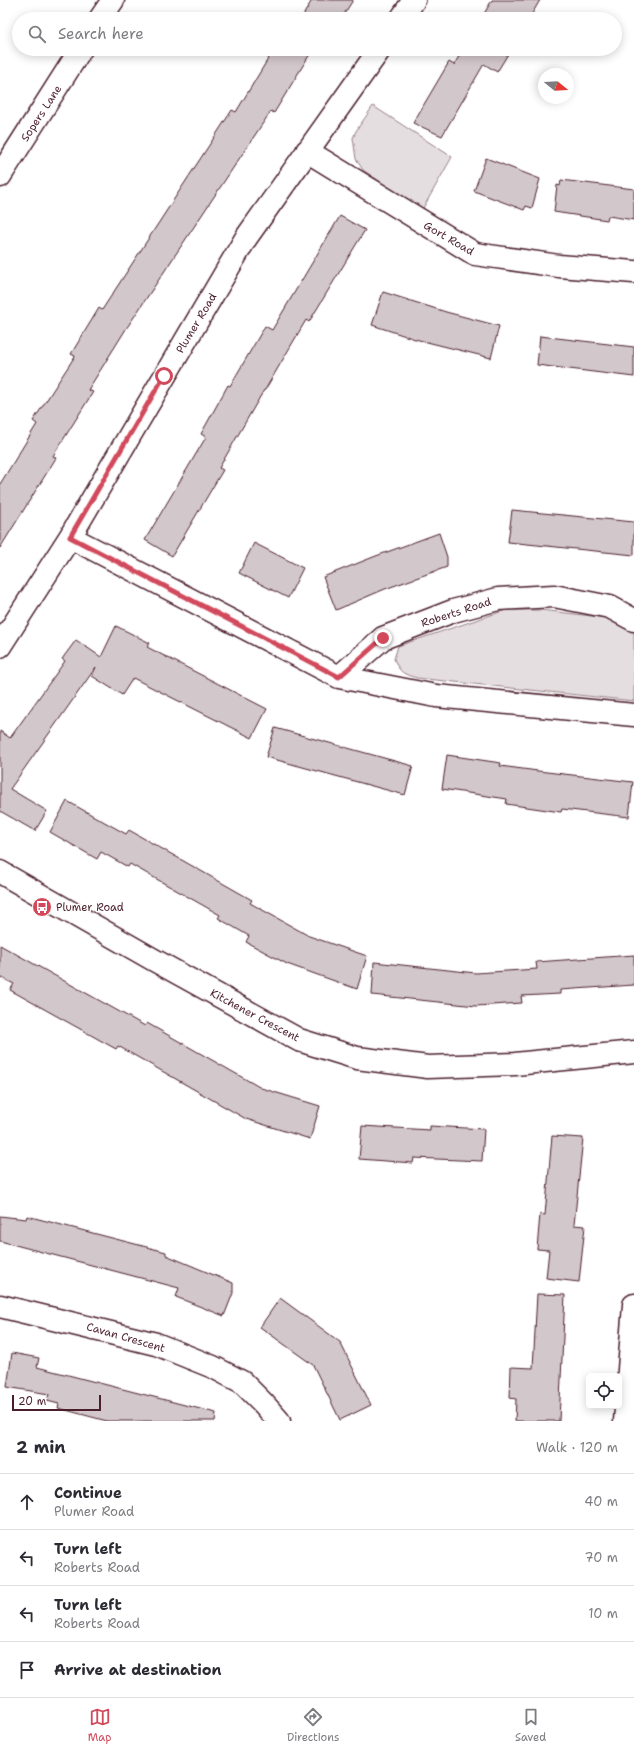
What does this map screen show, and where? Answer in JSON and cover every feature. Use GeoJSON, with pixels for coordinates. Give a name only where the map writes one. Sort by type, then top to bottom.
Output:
{"type":"FeatureCollection","features":[{"type":"Feature","properties":{"kind":"street"},"geometry":{"type":"LineString","coordinates":[[105,12],[113,0]]}},
{"type":"Feature","properties":{"kind":"street"},"geometry":{"type":"LineString","coordinates":[[406,12],[414,0]]}},
{"type":"Feature","properties":{"kind":"street","name":"Sopers Lane"},"geometry":{"type":"LineString","coordinates":[[0,176],[77,56]]}},
{"type":"Feature","properties":{"kind":"street","name":"Plumer Road"},"geometry":{"type":"LineString","coordinates":[[0,646],[70,537],[246,238],[375,56]]}},
{"type":"Feature","properties":{"kind":"street","name":"Gort Road"},"geometry":{"type":"LineString","coordinates":[[307,151],[475,254],[559,266],[634,272]]}},
{"type":"Feature","properties":{"kind":"street"},"geometry":{"type":"LineString","coordinates":[[70,537],[339,677],[436,696],[634,715]]}},
{"type":"Feature","properties":{"kind":"street","name":"Roberts Road"},"geometry":{"type":"LineString","coordinates":[[339,677],[383,638],[453,611],[498,599],[554,596],[610,608],[634,620]]}},
{"type":"Feature","properties":{"kind":"street","name":"Kitchener Crescent"},"geometry":{"type":"LineString","coordinates":[[0,872],[154,960],[299,1040],[357,1058],[428,1067],[515,1064],[634,1052]]}},
{"type":"Feature","properties":{"kind":"street"},"geometry":{"type":"LineString","coordinates":[[625,1421],[631,1364],[634,1305]]}},
{"type":"Feature","properties":{"kind":"street","name":"Cavan Crescent"},"geometry":{"type":"LineString","coordinates":[[0,1306],[156,1344],[206,1364],[242,1382],[279,1421]]}},
{"type":"Feature","properties":{"kind":"shaded area"},"geometry":{"type":"Polygon","coordinates":[[[373,106],[452,157],[422,210],[363,170],[356,159],[353,138],[373,106]]]}},
{"type":"Feature","properties":{"kind":"shaded area"},"geometry":{"type":"Polygon","coordinates":[[[506,610],[541,610],[608,618],[634,630],[634,701],[417,678],[402,672],[396,664],[394,659],[398,646],[506,610]]]}},
{"type":"Feature","properties":{"kind":"building"},"geometry":{"type":"Polygon","coordinates":[[[312,0],[353,0],[345,12],[305,12],[312,0]]]}},
{"type":"Feature","properties":{"kind":"building"},"geometry":{"type":"Polygon","coordinates":[[[492,0],[540,0],[533,12],[485,12],[492,0]]]}},
{"type":"Feature","properties":{"kind":"building"},"geometry":{"type":"Polygon","coordinates":[[[270,56],[309,56],[274,113],[271,111],[126,329],[88,390],[93,392],[53,456],[56,458],[0,548],[0,484],[37,424],[33,421],[75,356],[71,354],[99,308],[102,310],[232,110],[236,112],[270,56]]]}},
{"type":"Feature","properties":{"kind":"building"},"geometry":{"type":"Polygon","coordinates":[[[459,56],[507,56],[497,72],[484,64],[442,136],[413,123],[449,62],[454,65],[459,56]]]}},
{"type":"Feature","properties":{"kind":"building"},"geometry":{"type":"Polygon","coordinates":[[[486,158],[540,179],[532,208],[526,206],[524,210],[474,191],[486,158]]]}},
{"type":"Feature","properties":{"kind":"building"},"geometry":{"type":"Polygon","coordinates":[[[561,180],[634,189],[634,220],[608,216],[607,220],[554,212],[557,185],[560,186],[561,180]]]}},
{"type":"Feature","properties":{"kind":"building"},"geometry":{"type":"Polygon","coordinates":[[[340,216],[365,230],[309,322],[306,320],[264,390],[219,468],[223,470],[172,556],[145,540],[206,437],[201,434],[228,385],[230,386],[265,326],[272,330],[340,216]]]}},
{"type":"Feature","properties":{"kind":"building"},"geometry":{"type":"Polygon","coordinates":[[[383,292],[446,312],[499,326],[491,358],[415,339],[372,325],[383,292]]]}},
{"type":"Feature","properties":{"kind":"building"},"geometry":{"type":"Polygon","coordinates":[[[540,336],[634,347],[634,377],[537,365],[540,336]]]}},
{"type":"Feature","properties":{"kind":"building"},"geometry":{"type":"Polygon","coordinates":[[[512,510],[634,522],[634,555],[508,542],[512,510]]]}},
{"type":"Feature","properties":{"kind":"building"},"geometry":{"type":"Polygon","coordinates":[[[439,533],[447,557],[447,567],[385,589],[336,610],[323,577],[439,533]]]}},
{"type":"Feature","properties":{"kind":"building"},"geometry":{"type":"Polygon","coordinates":[[[254,543],[303,568],[288,598],[239,573],[254,543]]]}},
{"type":"Feature","properties":{"kind":"building"},"geometry":{"type":"Polygon","coordinates":[[[116,626],[150,643],[147,647],[267,709],[252,738],[133,678],[122,695],[92,676],[96,667],[10,789],[47,811],[35,831],[0,811],[0,731],[10,738],[65,661],[62,659],[76,640],[101,657],[116,626]]]}},
{"type":"Feature","properties":{"kind":"building"},"geometry":{"type":"Polygon","coordinates":[[[275,728],[413,766],[405,795],[266,757],[275,728]]]}},
{"type":"Feature","properties":{"kind":"building"},"geometry":{"type":"Polygon","coordinates":[[[447,755],[501,763],[500,766],[633,782],[629,817],[562,809],[561,812],[506,804],[507,799],[442,789],[447,755]]]}},
{"type":"Feature","properties":{"kind":"building"},"geometry":{"type":"Polygon","coordinates":[[[67,801],[126,834],[129,830],[252,900],[250,903],[309,936],[367,956],[357,989],[287,964],[246,942],[249,936],[218,918],[220,915],[130,864],[128,867],[101,852],[97,859],[50,832],[67,801]]]}},
{"type":"Feature","properties":{"kind":"building"},"geometry":{"type":"Polygon","coordinates":[[[0,945],[145,1026],[147,1023],[261,1088],[320,1106],[310,1139],[246,1119],[118,1046],[116,1049],[10,990],[14,984],[0,977],[0,945]]]}},
{"type":"Feature","properties":{"kind":"building"},"geometry":{"type":"Polygon","coordinates":[[[634,955],[634,985],[560,990],[560,994],[521,996],[522,1003],[476,1006],[372,995],[374,962],[476,973],[537,969],[536,962],[634,955]]]}},
{"type":"Feature","properties":{"kind":"building"},"geometry":{"type":"Polygon","coordinates":[[[362,1126],[430,1130],[430,1126],[484,1129],[482,1161],[414,1158],[413,1163],[359,1159],[362,1126]]]}},
{"type":"Feature","properties":{"kind":"building"},"geometry":{"type":"Polygon","coordinates":[[[552,1136],[583,1138],[574,1225],[585,1226],[579,1282],[546,1278],[549,1250],[537,1249],[540,1214],[545,1215],[552,1136]]]}},
{"type":"Feature","properties":{"kind":"building"},"geometry":{"type":"Polygon","coordinates":[[[0,1216],[26,1219],[27,1216],[166,1252],[166,1255],[233,1283],[233,1293],[224,1316],[176,1297],[179,1288],[0,1241],[0,1216]]]}},
{"type":"Feature","properties":{"kind":"building"},"geometry":{"type":"Polygon","coordinates":[[[537,1294],[565,1295],[559,1421],[515,1421],[516,1399],[510,1398],[511,1367],[533,1368],[537,1294]]]}},
{"type":"Feature","properties":{"kind":"building"},"geometry":{"type":"Polygon","coordinates":[[[280,1298],[340,1342],[371,1405],[340,1420],[313,1365],[260,1327],[280,1298]]]}},
{"type":"Feature","properties":{"kind":"building"},"geometry":{"type":"Polygon","coordinates":[[[12,1353],[39,1358],[37,1367],[216,1413],[215,1421],[107,1421],[58,1408],[59,1404],[47,1401],[49,1394],[7,1387],[12,1353]]]}},
{"type":"Feature","properties":{"kind":"place","name":"Plumer Road"},"geometry":{"type":"Point","coordinates":[42,907]}},
{"type":"Feature","properties":{"kind":"route"},"geometry":{"type":"LineString","coordinates":[[164,376],[70,537],[339,677],[383,638]]}}]}
